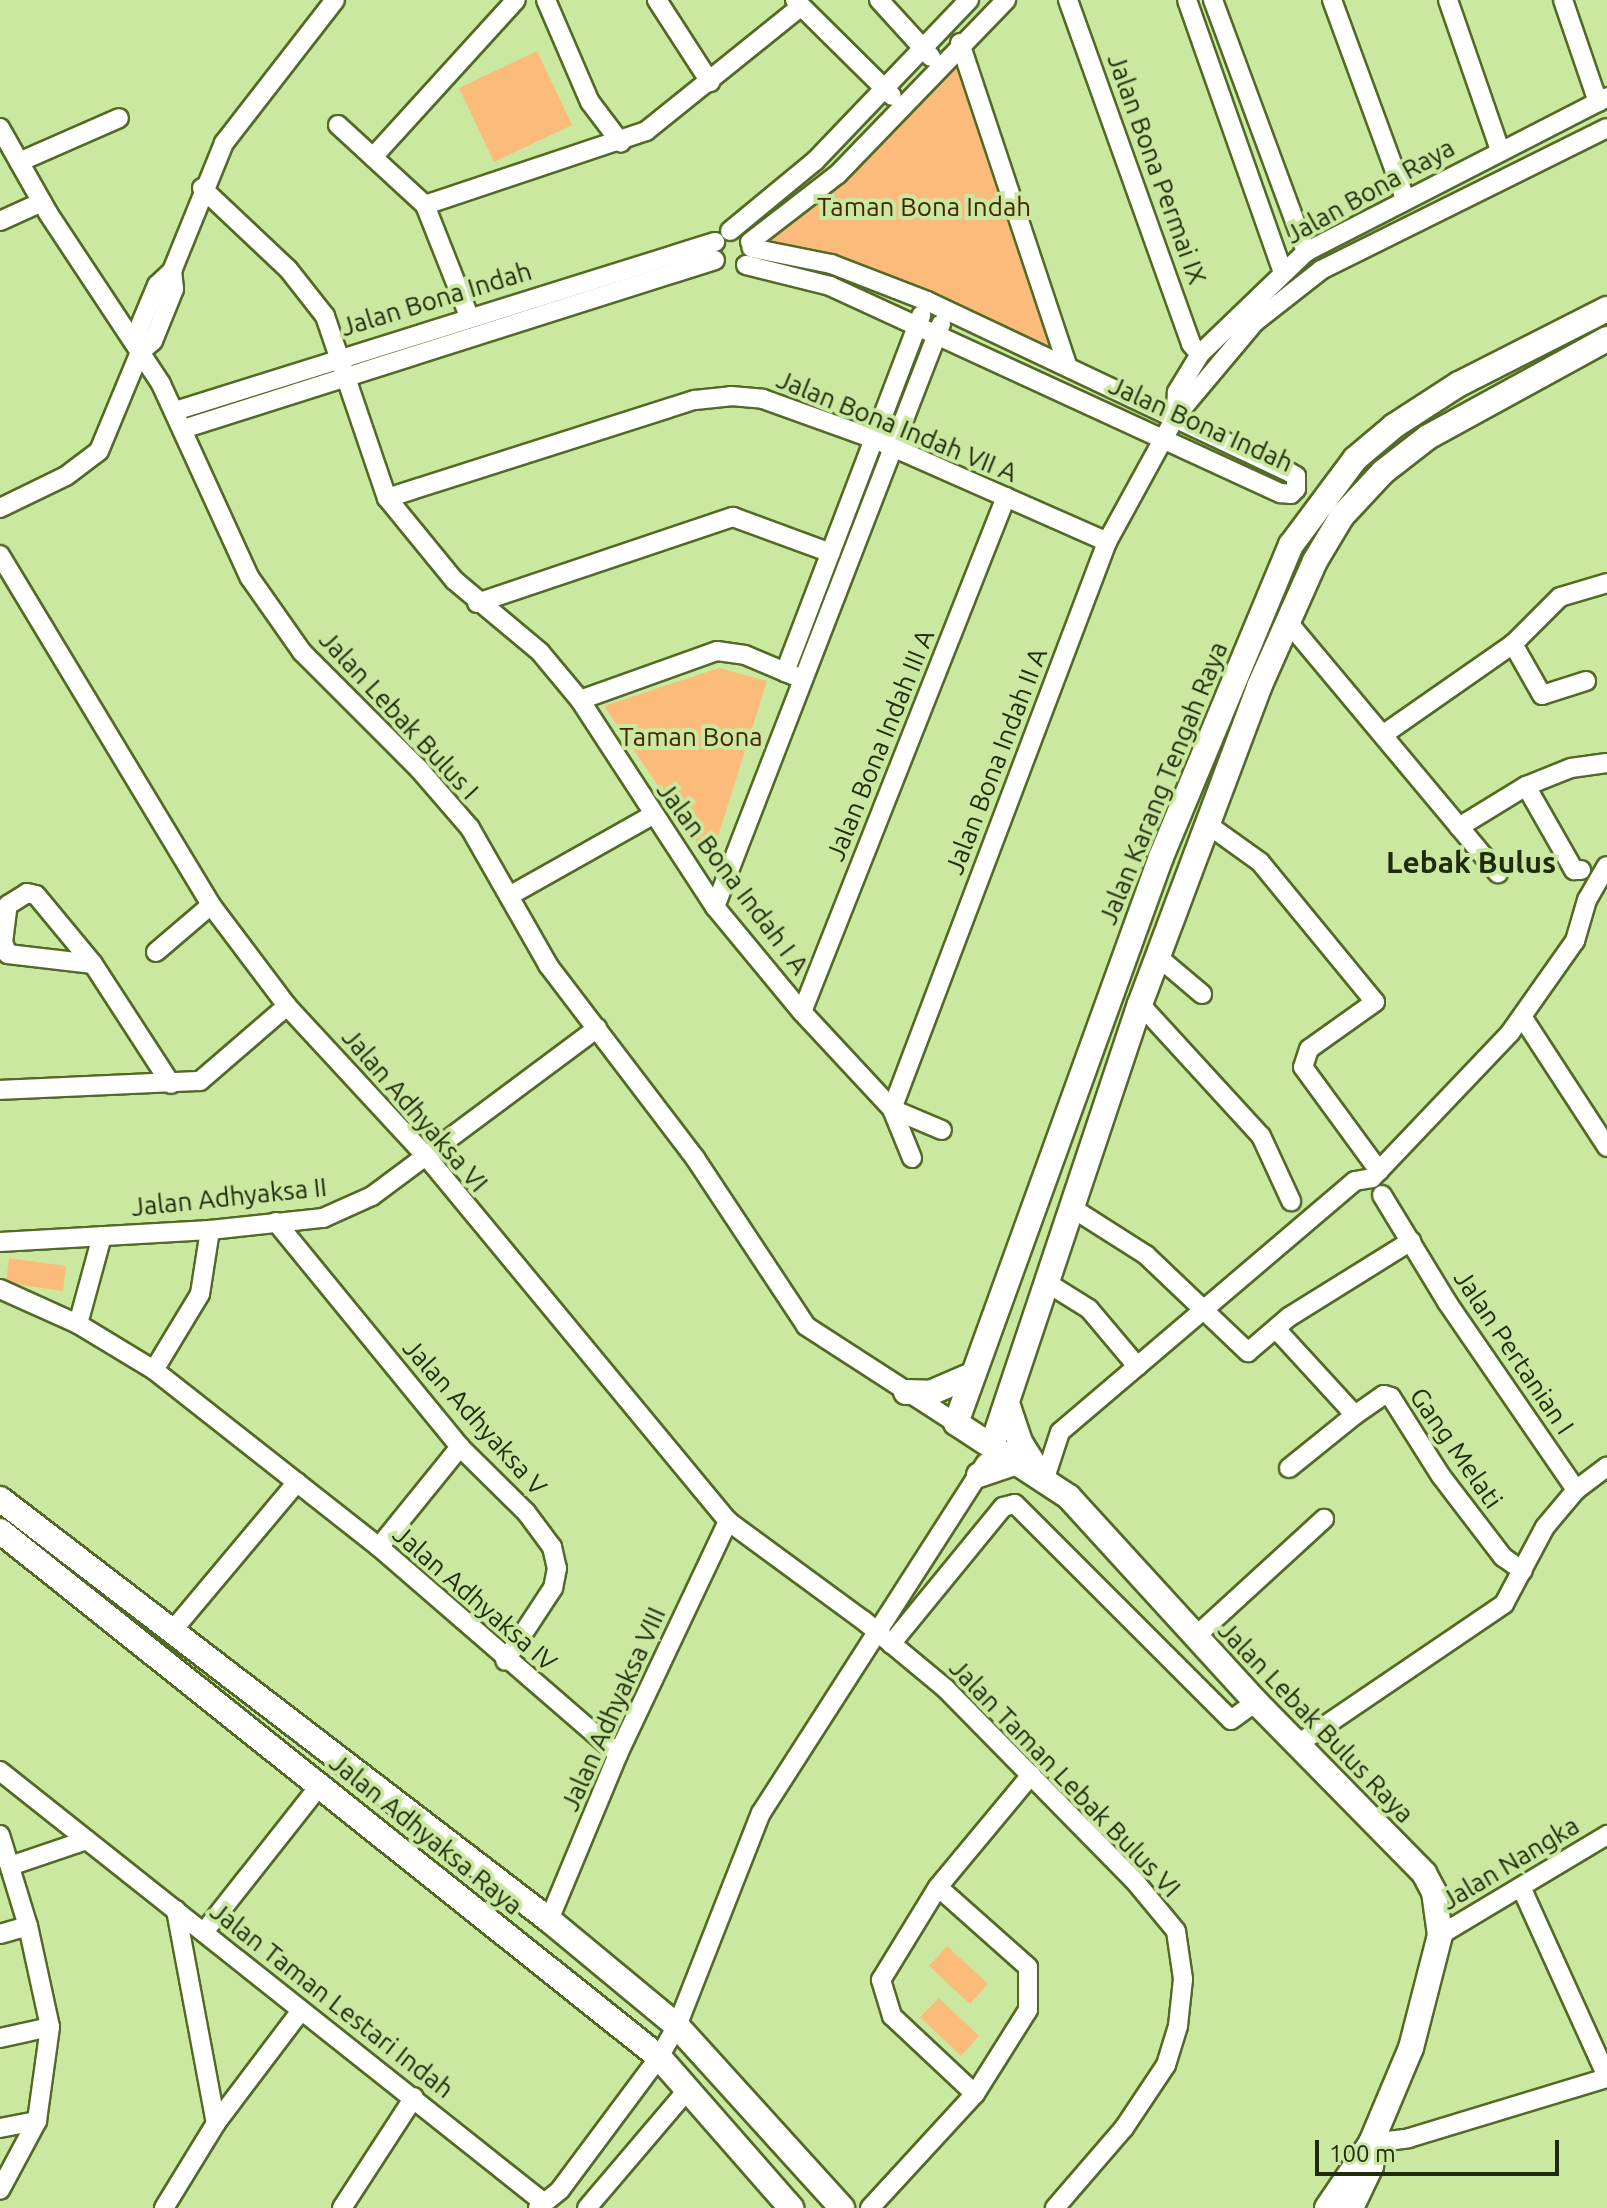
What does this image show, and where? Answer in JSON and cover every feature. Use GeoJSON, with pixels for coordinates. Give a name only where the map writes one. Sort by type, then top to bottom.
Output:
{"type":"FeatureCollection","features":[{"type":"Feature","properties":{"kind":"main road","name":"Jalan Karang Tengah Raya"},"geometry":{"type":"LineString","coordinates":[[956,1423],[1156,871],[1291,545],[1355,459],[1394,426],[1459,384],[1607,309]]}},
{"type":"Feature","properties":{"kind":"main road","name":"Jalan Karang Tengah Raya"},"geometry":{"type":"LineString","coordinates":[[992,1446],[1157,956],[1287,621],[1342,516],[1383,472],[1467,412],[1607,339]]}},
{"type":"Feature","properties":{"kind":"main road"},"geometry":{"type":"LineString","coordinates":[[906,1392],[930,1393],[972,1375]]}},
{"type":"Feature","properties":{"kind":"main road"},"geometry":{"type":"LineString","coordinates":[[1007,1403],[1020,1442],[1043,1477]]}},
{"type":"Feature","properties":{"kind":"main road","name":"Jalan Lebak Bulus Raya"},"geometry":{"type":"LineString","coordinates":[[956,1423],[1043,1477],[1069,1497],[1256,1702],[1424,1873],[1434,1892],[1440,1935],[1411,2048],[1371,2143],[1327,2208]]}},
{"type":"Feature","properties":{"kind":"main road"},"geometry":{"type":"LineString","coordinates":[[979,1475],[1016,1462]]}},
{"type":"Feature","properties":{"kind":"main road","name":"Jalan Adhyaksa Raya"},"geometry":{"type":"LineString","coordinates":[[3,1516],[173,1630],[549,1920],[677,2026],[842,2208]]}},
{"type":"Feature","properties":{"kind":"main road","name":"Jalan Adhyaksa Raya"},"geometry":{"type":"LineString","coordinates":[[3,1516],[321,1784],[659,2057],[791,2208]]}},
{"type":"Feature","properties":{"kind":"main road","name":"Jalan Lebak Bulus Raya"},"geometry":{"type":"LineString","coordinates":[[1351,2208],[1371,2166],[1371,2143]]}},
{"type":"Feature","properties":{"kind":"street"},"geometry":{"type":"LineString","coordinates":[[0,508],[66,476],[99,451],[140,352],[139,328],[157,285],[172,271],[202,188],[240,116],[335,0]]}},
{"type":"Feature","properties":{"kind":"street"},"geometry":{"type":"LineString","coordinates":[[373,157],[516,0]]}},
{"type":"Feature","properties":{"kind":"street"},"geometry":{"type":"LineString","coordinates":[[546,0],[590,102],[621,143]]}},
{"type":"Feature","properties":{"kind":"street"},"geometry":{"type":"LineString","coordinates":[[657,0],[710,82]]}},
{"type":"Feature","properties":{"kind":"street"},"geometry":{"type":"LineString","coordinates":[[879,0],[940,65]]}},
{"type":"Feature","properties":{"kind":"street"},"geometry":{"type":"LineString","coordinates":[[720,244],[815,161],[969,0]]}},
{"type":"Feature","properties":{"kind":"street"},"geometry":{"type":"LineString","coordinates":[[720,244],[733,271],[749,252],[838,174],[960,43],[1006,0]]}},
{"type":"Feature","properties":{"kind":"street","name":"Jalan Bona Permai IX"},"geometry":{"type":"LineString","coordinates":[[1068,0],[1191,344],[1200,354]]}},
{"type":"Feature","properties":{"kind":"street"},"geometry":{"type":"LineString","coordinates":[[1187,0],[1282,270]]}},
{"type":"Feature","properties":{"kind":"street"},"geometry":{"type":"LineString","coordinates":[[1213,0],[1306,252]]}},
{"type":"Feature","properties":{"kind":"street"},"geometry":{"type":"LineString","coordinates":[[1332,0],[1405,198]]}},
{"type":"Feature","properties":{"kind":"street"},"geometry":{"type":"LineString","coordinates":[[1448,0],[1500,150]]}},
{"type":"Feature","properties":{"kind":"street"},"geometry":{"type":"LineString","coordinates":[[1563,0],[1602,100]]}},
{"type":"Feature","properties":{"kind":"street"},"geometry":{"type":"LineString","coordinates":[[425,205],[621,143],[667,117],[797,4],[902,106]]}},
{"type":"Feature","properties":{"kind":"street"},"geometry":{"type":"LineString","coordinates":[[960,43],[1067,364]]}},
{"type":"Feature","properties":{"kind":"street","name":"Jalan Bona Raya"},"geometry":{"type":"LineString","coordinates":[[1176,416],[1177,392],[1200,354],[1282,270],[1306,252],[1405,198],[1602,100]]}},
{"type":"Feature","properties":{"kind":"street"},"geometry":{"type":"LineString","coordinates":[[19,162],[119,118]]}},
{"type":"Feature","properties":{"kind":"street"},"geometry":{"type":"LineString","coordinates":[[338,125],[425,205],[469,316]]}},
{"type":"Feature","properties":{"kind":"street","name":"Jalan Lebak Bulus I"},"geometry":{"type":"LineString","coordinates":[[0,128],[42,202],[175,411],[250,578],[302,652],[418,768],[470,828],[548,965],[695,1158],[806,1326],[956,1423]]}},
{"type":"Feature","properties":{"kind":"street","name":"Jalan Bona Raya"},"geometry":{"type":"LineString","coordinates":[[1164,438],[1176,416],[1255,322],[1321,270],[1607,128]]}},
{"type":"Feature","properties":{"kind":"street","name":"Jalan Bona Indah I A"},"geometry":{"type":"LineString","coordinates":[[202,188],[310,294],[340,357],[387,498],[477,603],[540,652],[580,700],[651,816],[715,907],[802,1012],[892,1109],[909,1150],[921,1121]]}},
{"type":"Feature","properties":{"kind":"street"},"geometry":{"type":"LineString","coordinates":[[0,221],[42,202]]}},
{"type":"Feature","properties":{"kind":"street"},"geometry":{"type":"LineString","coordinates":[[720,244],[749,252]]}},
{"type":"Feature","properties":{"kind":"street","name":"Jalan Bona Indah"},"geometry":{"type":"LineString","coordinates":[[175,411],[469,316],[720,244]]}},
{"type":"Feature","properties":{"kind":"street","name":"Jalan Bona Indah"},"geometry":{"type":"LineString","coordinates":[[183,429],[347,378],[720,244]]}},
{"type":"Feature","properties":{"kind":"street","name":"Jalan Bona Indah"},"geometry":{"type":"LineString","coordinates":[[749,252],[831,264],[927,301],[1067,364],[1296,476],[1296,489],[1291,494],[1281,493],[938,332],[749,252]]}},
{"type":"Feature","properties":{"kind":"street"},"geometry":{"type":"LineString","coordinates":[[785,672],[927,301]]}},
{"type":"Feature","properties":{"kind":"street"},"geometry":{"type":"LineString","coordinates":[[715,907],[947,310]]}},
{"type":"Feature","properties":{"kind":"street","name":"Jalan Bona Indah VII A"},"geometry":{"type":"LineString","coordinates":[[387,498],[695,400],[763,399],[874,439],[1107,542]]}},
{"type":"Feature","properties":{"kind":"street","name":"Jalan Bona Indah II A"},"geometry":{"type":"LineString","coordinates":[[892,1109],[1107,542],[1164,438]]}},
{"type":"Feature","properties":{"kind":"street","name":"Jalan Bona Indah III A"},"geometry":{"type":"LineString","coordinates":[[802,1012],[1006,497]]}},
{"type":"Feature","properties":{"kind":"street"},"geometry":{"type":"LineString","coordinates":[[477,603],[733,517],[831,553]]}},
{"type":"Feature","properties":{"kind":"street","name":"Jalan Adhyaksa VI"},"geometry":{"type":"LineString","coordinates":[[0,555],[211,905],[287,1006],[426,1156],[728,1521],[875,1630]]}},
{"type":"Feature","properties":{"kind":"street"},"geometry":{"type":"LineString","coordinates":[[1384,734],[1513,644],[1560,597],[1607,583]]}},
{"type":"Feature","properties":{"kind":"street"},"geometry":{"type":"LineString","coordinates":[[1287,621],[1498,873]]}},
{"type":"Feature","properties":{"kind":"street"},"geometry":{"type":"LineString","coordinates":[[1513,644],[1542,695],[1586,681]]}},
{"type":"Feature","properties":{"kind":"street"},"geometry":{"type":"LineString","coordinates":[[580,700],[717,651],[745,655],[803,679]]}},
{"type":"Feature","properties":{"kind":"street"},"geometry":{"type":"LineString","coordinates":[[1459,827],[1526,786],[1571,768],[1607,763]]}},
{"type":"Feature","properties":{"kind":"street"},"geometry":{"type":"LineString","coordinates":[[1526,786],[1574,870],[1581,870]]}},
{"type":"Feature","properties":{"kind":"street"},"geometry":{"type":"LineString","coordinates":[[509,896],[651,816]]}},
{"type":"Feature","properties":{"kind":"street"},"geometry":{"type":"LineString","coordinates":[[1207,824],[1260,862],[1375,1002],[1309,1049],[1303,1067],[1379,1171]]}},
{"type":"Feature","properties":{"kind":"street"},"geometry":{"type":"LineString","coordinates":[[1043,1477],[1060,1432],[1355,1181],[1372,1178],[1523,1018],[1575,941],[1587,900],[1607,866]]}},
{"type":"Feature","properties":{"kind":"street"},"geometry":{"type":"LineString","coordinates":[[93,964],[8,954],[3,943],[8,905],[27,893],[36,895],[93,964],[171,1084]]}},
{"type":"Feature","properties":{"kind":"street"},"geometry":{"type":"LineString","coordinates":[[156,952],[211,905]]}},
{"type":"Feature","properties":{"kind":"street"},"geometry":{"type":"LineString","coordinates":[[1157,956],[1202,994]]}},
{"type":"Feature","properties":{"kind":"street"},"geometry":{"type":"LineString","coordinates":[[1140,1004],[1261,1136],[1291,1201]]}},
{"type":"Feature","properties":{"kind":"street"},"geometry":{"type":"LineString","coordinates":[[0,1090],[200,1081],[287,1006]]}},
{"type":"Feature","properties":{"kind":"street"},"geometry":{"type":"LineString","coordinates":[[1523,1018],[1607,1147]]}},
{"type":"Feature","properties":{"kind":"street","name":"Jalan Adhyaksa II"},"geometry":{"type":"LineString","coordinates":[[0,1242],[210,1230],[346,1209],[426,1156],[597,1028]]}},
{"type":"Feature","properties":{"kind":"street","name":"Jalan Bona Indah I A"},"geometry":{"type":"LineString","coordinates":[[892,1109],[942,1130]]}},
{"type":"Feature","properties":{"kind":"street","name":"Jalan Pertanian I"},"geometry":{"type":"LineString","coordinates":[[1382,1195],[1576,1490]]}},
{"type":"Feature","properties":{"kind":"street"},"geometry":{"type":"LineString","coordinates":[[1072,1208],[1146,1255],[1248,1352],[1311,1303],[1411,1241]]}},
{"type":"Feature","properties":{"kind":"street","name":"Jalan Adhyaksa V"},"geometry":{"type":"LineString","coordinates":[[276,1222],[460,1447],[526,1512],[552,1547],[557,1568],[553,1588],[505,1661]]}},
{"type":"Feature","properties":{"kind":"street"},"geometry":{"type":"LineString","coordinates":[[154,1370],[200,1294],[210,1230]]}},
{"type":"Feature","properties":{"kind":"street"},"geometry":{"type":"LineString","coordinates":[[78,1324],[102,1236]]}},
{"type":"Feature","properties":{"kind":"street"},"geometry":{"type":"LineString","coordinates":[[1049,1284],[1089,1309],[1137,1366]]}},
{"type":"Feature","properties":{"kind":"street","name":"Jalan Adhyaksa IV"},"geometry":{"type":"LineString","coordinates":[[0,1289],[78,1324],[154,1370],[379,1547],[505,1661],[618,1754]]}},
{"type":"Feature","properties":{"kind":"street"},"geometry":{"type":"LineString","coordinates":[[1277,1330],[1355,1415],[1289,1468]]}},
{"type":"Feature","properties":{"kind":"street","name":"Gang Melati"},"geometry":{"type":"LineString","coordinates":[[1355,1415],[1384,1395],[1391,1397],[1449,1488],[1503,1557],[1523,1571]]}},
{"type":"Feature","properties":{"kind":"street"},"geometry":{"type":"LineString","coordinates":[[540,2205],[560,2190],[659,2057],[677,2026],[761,1813],[875,1630],[979,1475],[992,1446]]}},
{"type":"Feature","properties":{"kind":"street"},"geometry":{"type":"LineString","coordinates":[[379,1547],[460,1447]]}},
{"type":"Feature","properties":{"kind":"street"},"geometry":{"type":"LineString","coordinates":[[1298,1744],[1504,1604],[1545,1527],[1576,1490],[1607,1467]]}},
{"type":"Feature","properties":{"kind":"street"},"geometry":{"type":"LineString","coordinates":[[173,1630],[297,1482]]}},
{"type":"Feature","properties":{"kind":"street"},"geometry":{"type":"LineString","coordinates":[[891,1644],[1003,1507],[1015,1504],[1231,1720],[1256,1702]]}},
{"type":"Feature","properties":{"kind":"street"},"geometry":{"type":"LineString","coordinates":[[1195,1637],[1324,1519]]}},
{"type":"Feature","properties":{"kind":"street","name":"Jalan Adhyaksa VIII"},"geometry":{"type":"LineString","coordinates":[[549,1920],[618,1754],[728,1521]]}},
{"type":"Feature","properties":{"kind":"street","name":"Jalan Taman Lebak Bulus VI"},"geometry":{"type":"LineString","coordinates":[[875,1630],[946,1689],[1133,1879],[1176,1931],[1182,1953],[1178,2026],[1166,2065],[1124,2128],[1055,2208]]}},
{"type":"Feature","properties":{"kind":"street","name":"Jalan Taman Lestari Indah"},"geometry":{"type":"LineString","coordinates":[[0,1771],[300,2012],[414,2097],[540,2205]]}},
{"type":"Feature","properties":{"kind":"street"},"geometry":{"type":"LineString","coordinates":[[975,2094],[892,2016],[881,1980],[938,1887],[1031,1775]]}},
{"type":"Feature","properties":{"kind":"street"},"geometry":{"type":"LineString","coordinates":[[204,1932],[321,1784]]}},
{"type":"Feature","properties":{"kind":"street"},"geometry":{"type":"LineString","coordinates":[[0,1835],[28,1926],[50,2027],[37,2121],[0,2190]]}},
{"type":"Feature","properties":{"kind":"street","name":"Jalan Nangka"},"geometry":{"type":"LineString","coordinates":[[1440,1935],[1607,1835]]}},
{"type":"Feature","properties":{"kind":"street"},"geometry":{"type":"LineString","coordinates":[[10,1866],[87,1840]]}},
{"type":"Feature","properties":{"kind":"street"},"geometry":{"type":"LineString","coordinates":[[870,2208],[975,2094],[1028,2010],[1031,1976],[1028,1967],[938,1887]]}},
{"type":"Feature","properties":{"kind":"street"},"geometry":{"type":"LineString","coordinates":[[1371,2143],[1409,2138],[1607,2078],[1521,1887]]}},
{"type":"Feature","properties":{"kind":"street"},"geometry":{"type":"LineString","coordinates":[[176,1910],[216,2123]]}},
{"type":"Feature","properties":{"kind":"street"},"geometry":{"type":"LineString","coordinates":[[0,1934],[28,1926]]}},
{"type":"Feature","properties":{"kind":"street"},"geometry":{"type":"LineString","coordinates":[[164,2208],[216,2123],[300,2012]]}},
{"type":"Feature","properties":{"kind":"street"},"geometry":{"type":"LineString","coordinates":[[0,2038],[50,2027]]}},
{"type":"Feature","properties":{"kind":"street"},"geometry":{"type":"LineString","coordinates":[[587,2208],[689,2088]]}},
{"type":"Feature","properties":{"kind":"street"},"geometry":{"type":"LineString","coordinates":[[342,2208],[414,2097]]}},
{"type":"Feature","properties":{"kind":"street"},"geometry":{"type":"LineString","coordinates":[[0,2128],[37,2121]]}},
{"type":"Feature","properties":{"kind":"green space"},"geometry":{"type":"Polygon","coordinates":[[[537,51],[572,125],[494,162],[459,88],[537,51]]]}},
{"type":"Feature","properties":{"kind":"green space","name":"Taman Bona Indah"},"geometry":{"type":"Polygon","coordinates":[[[958,55],[1057,353],[760,244],[842,179],[958,55]]]}},
{"type":"Feature","properties":{"kind":"green space","name":"Taman Bona"},"geometry":{"type":"Polygon","coordinates":[[[719,668],[767,681],[710,862],[604,706],[719,668]]]}},
{"type":"Feature","properties":{"kind":"green space"},"geometry":{"type":"Polygon","coordinates":[[[9,1258],[66,1266],[63,1291],[6,1283],[9,1258]]]}},
{"type":"Feature","properties":{"kind":"green space"},"geometry":{"type":"Polygon","coordinates":[[[947,1946],[988,1984],[970,2004],[929,1966],[947,1946]]]}},
{"type":"Feature","properties":{"kind":"green space"},"geometry":{"type":"Polygon","coordinates":[[[939,1998],[979,2036],[961,2056],[920,2017],[939,1998]]]}},
{"type":"Feature","properties":{"kind":"district","name":"Lebak Bulus"},"geometry":{"type":"Point","coordinates":[1471,862]}}]}
